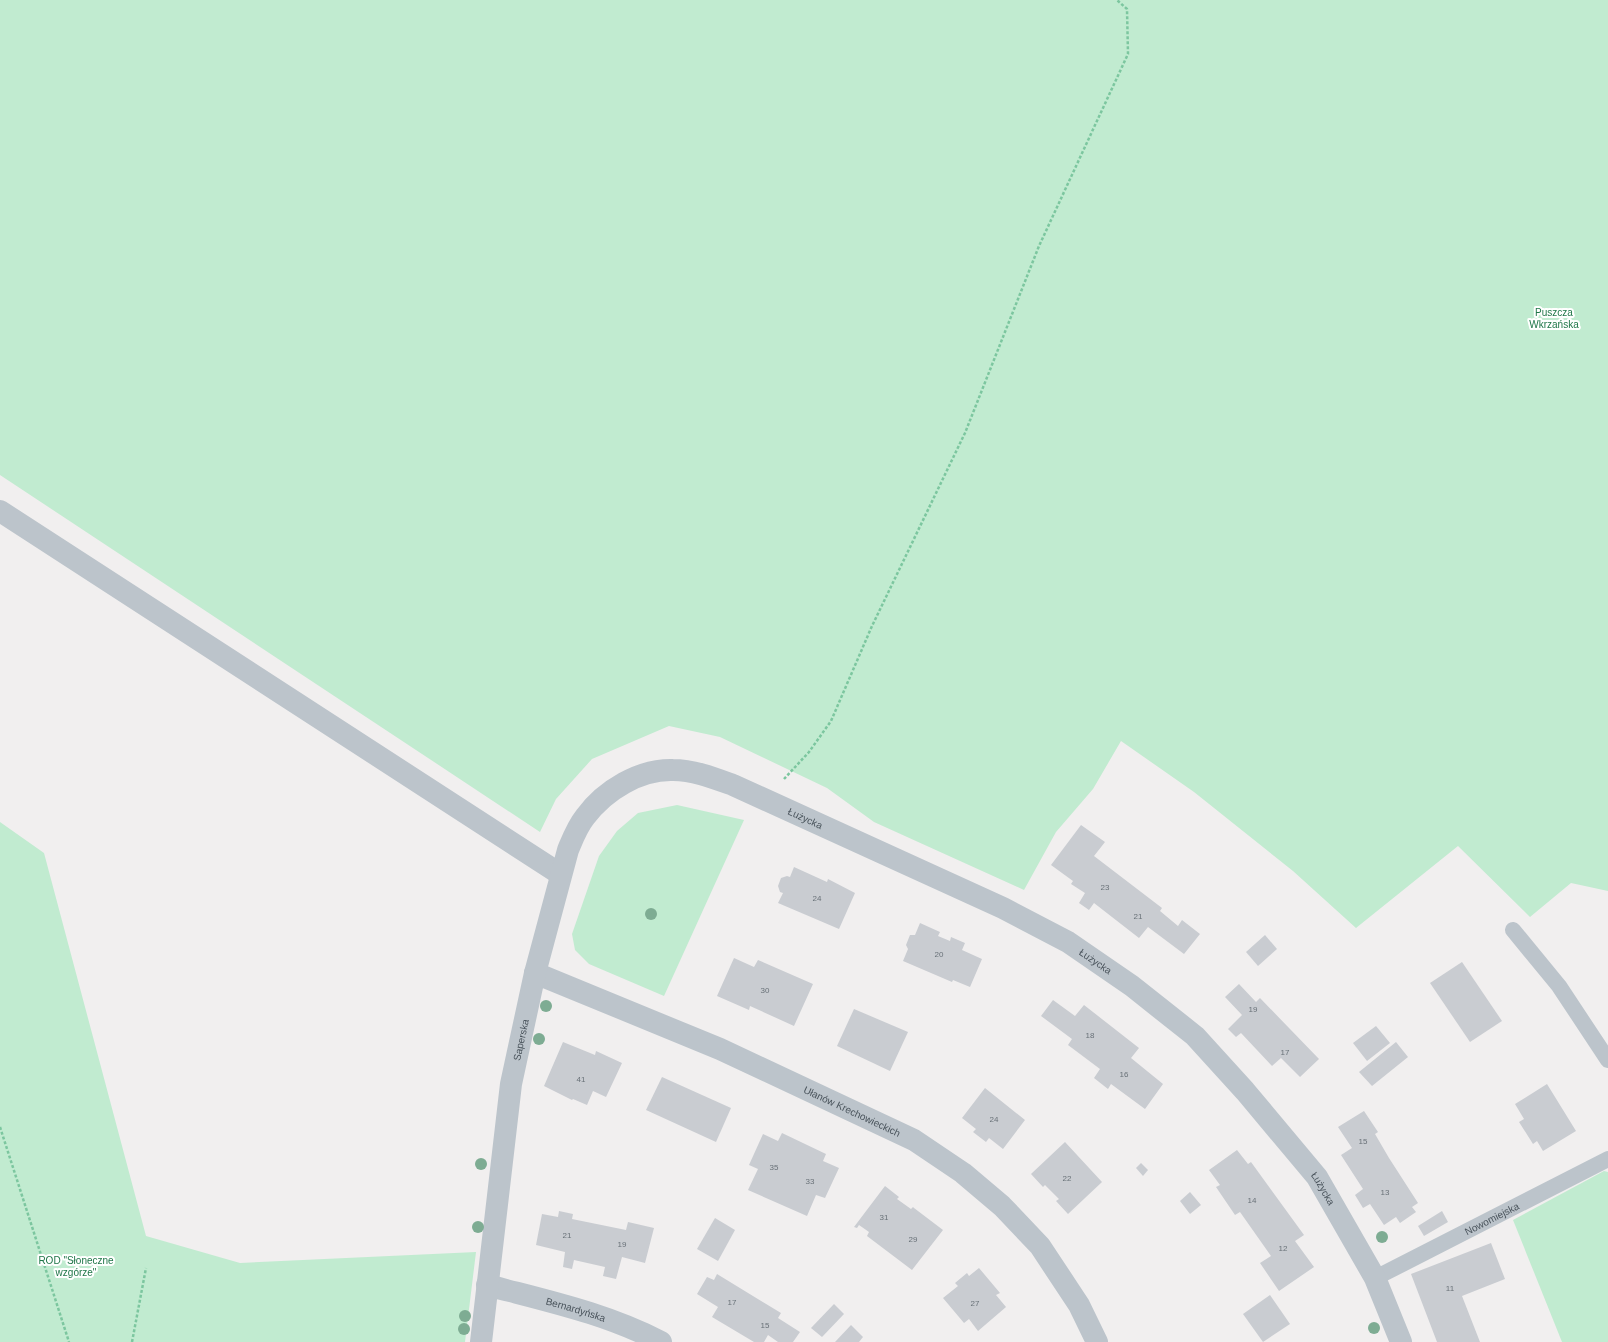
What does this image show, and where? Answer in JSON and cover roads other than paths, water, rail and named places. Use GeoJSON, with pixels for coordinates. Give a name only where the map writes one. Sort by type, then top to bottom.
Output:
{"type":"FeatureCollection","features":[{"type":"Feature","properties":{"kind":"street"},"geometry":{"type":"LineString","coordinates":[[0,511],[560,874]]}},
{"type":"Feature","properties":{"kind":"street","name":"Łużycka"},"geometry":{"type":"LineString","coordinates":[[642,774],[657,770],[694,772],[733,785],[766,799],[1003,908],[1068,942],[1132,986],[1195,1036],[1255,1102],[1317,1177],[1375,1278],[1401,1342]]}},
{"type":"Feature","properties":{"kind":"street","name":"Saperska"},"geometry":{"type":"LineString","coordinates":[[481,1342],[511,1084],[535,973],[560,874],[575,832],[585,817],[609,793],[642,774]]}},
{"type":"Feature","properties":{"kind":"street","name":"Ułanów Krechowieckich"},"geometry":{"type":"LineString","coordinates":[[535,973],[720,1049],[914,1140],[963,1172],[997,1201],[1034,1241],[1079,1305],[1096,1342]]}},
{"type":"Feature","properties":{"kind":"street","name":"Bernardyńska"},"geometry":{"type":"LineString","coordinates":[[487,1285],[599,1315],[661,1342]]}},
{"type":"Feature","properties":{"kind":"lane"},"geometry":{"type":"LineString","coordinates":[[1513,930],[1559,986],[1608,1060]]}},
{"type":"Feature","properties":{"kind":"lane","name":"Nowomiejska"},"geometry":{"type":"LineString","coordinates":[[1375,1278],[1608,1159]]}},
{"type":"Feature","properties":{"kind":"park label","name":"Puszcza Wkrzańska"},"geometry":{"type":"Point","coordinates":[1554,318]}},
{"type":"Feature","properties":{"kind":"park label","name":"ROD \"Słoneczne wzgórze\""},"geometry":{"type":"Point","coordinates":[76,1266]}}]}
